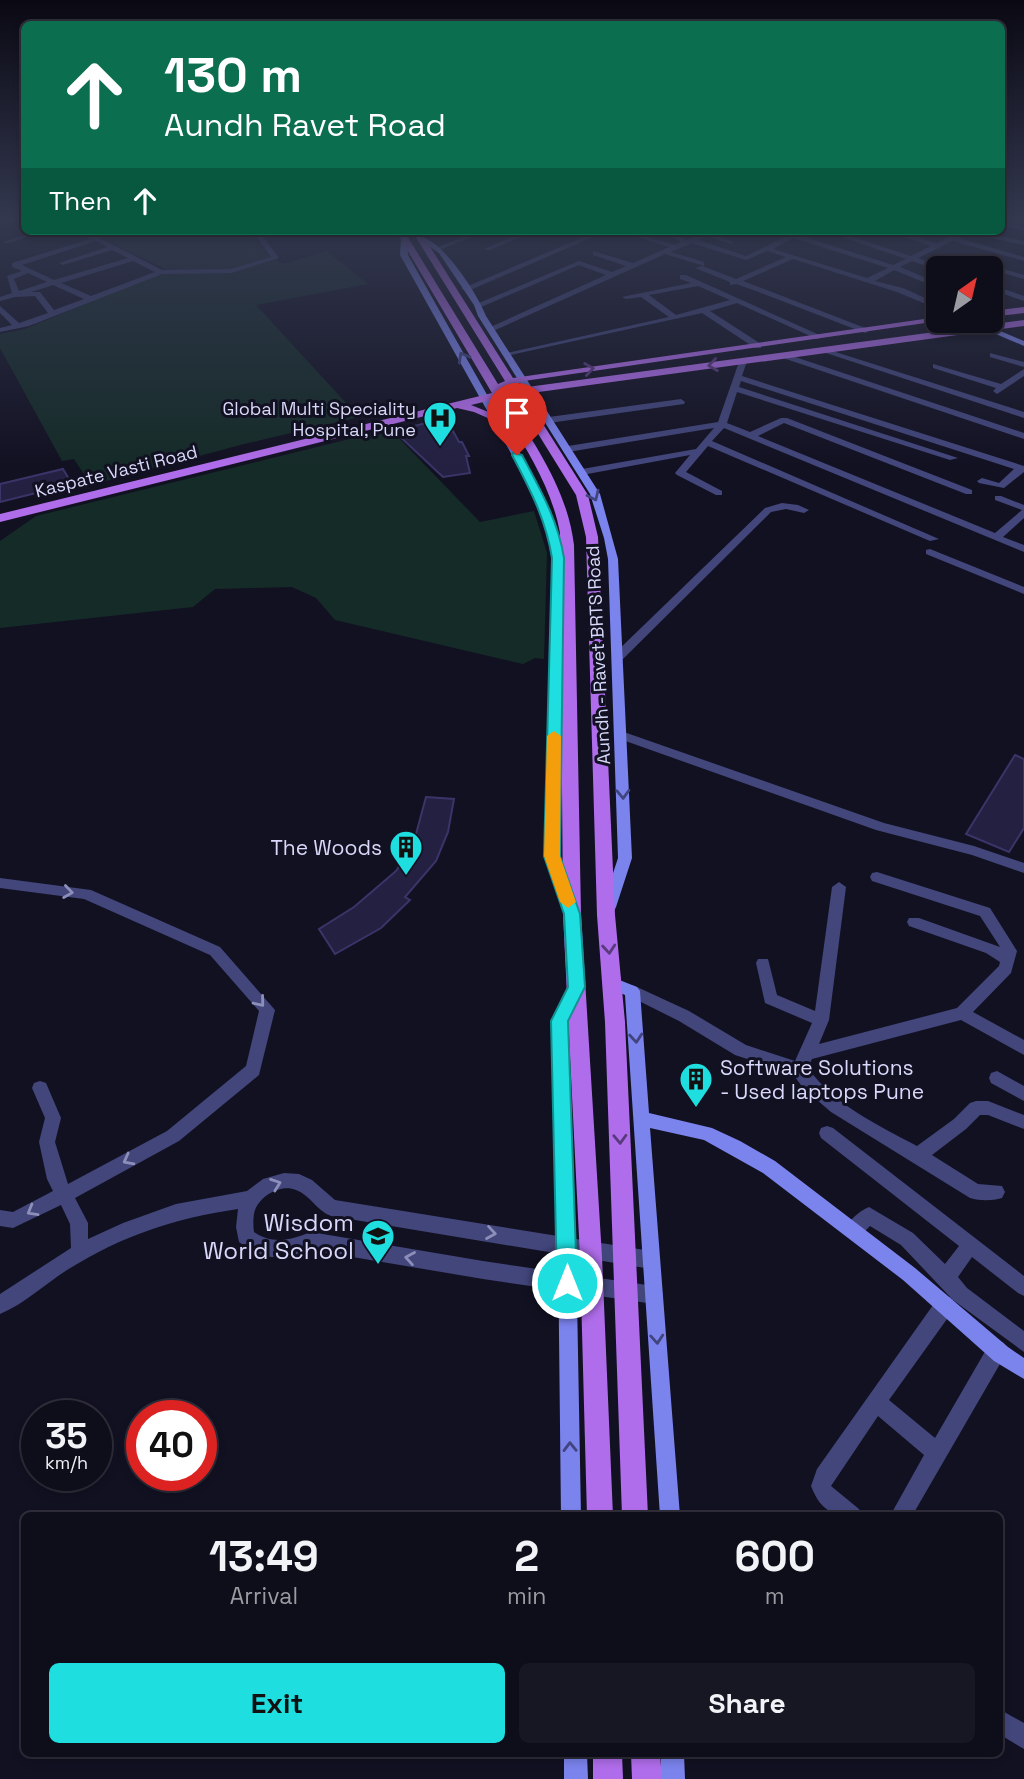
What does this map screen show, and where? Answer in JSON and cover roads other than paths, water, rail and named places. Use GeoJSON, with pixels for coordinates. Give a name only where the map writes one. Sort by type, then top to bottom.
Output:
{"type":"FeatureCollection","features":[{"type":"Feature","properties":{"kind":"main road"},"geometry":{"type":"LineString","coordinates":[[441,300],[542,468],[559,498],[564,515],[568,558],[572,914],[591,1257],[600,1512]]}},
{"type":"Feature","properties":{"kind":"main road"},"geometry":{"type":"LineString","coordinates":[[462,300],[565,465],[582,495],[588,514],[594,558],[606,915],[615,1022],[635,1512]]}},
{"type":"Feature","properties":{"kind":"main road"},"geometry":{"type":"LineString","coordinates":[[1003,311],[1024,310]]}},
{"type":"Feature","properties":{"kind":"main road"},"geometry":{"type":"LineString","coordinates":[[484,396],[522,378],[926,322]]}},
{"type":"Feature","properties":{"kind":"main road"},"geometry":{"type":"LineString","coordinates":[[1003,327],[1024,323]]}},
{"type":"Feature","properties":{"kind":"main road"},"geometry":{"type":"LineString","coordinates":[[484,396],[961,333]]}},
{"type":"Feature","properties":{"kind":"main road","name":"Kaspate Vasti Road"},"geometry":{"type":"LineString","coordinates":[[0,511],[454,406],[484,396]]}},
{"type":"Feature","properties":{"kind":"main road","name":"Kaspate Vasti Road"},"geometry":{"type":"LineString","coordinates":[[0,518],[484,396]]}},
{"type":"Feature","properties":{"kind":"main road"},"geometry":{"type":"LineString","coordinates":[[454,406],[477,409],[496,419]]}},
{"type":"Feature","properties":{"kind":"main road"},"geometry":{"type":"LineString","coordinates":[[608,1757],[608,1779]]}},
{"type":"Feature","properties":{"kind":"main road"},"geometry":{"type":"LineString","coordinates":[[646,1757],[647,1779]]}},
{"type":"Feature","properties":{"kind":"street"},"geometry":{"type":"LineString","coordinates":[[42,300],[53,314]]}},
{"type":"Feature","properties":{"kind":"street"},"geometry":{"type":"LineString","coordinates":[[0,330],[93,300]]}},
{"type":"Feature","properties":{"kind":"street","name":"Aundh - Ravet BRTS Road"},"geometry":{"type":"LineString","coordinates":[[430,300],[544,507],[555,537],[558,558],[552,856],[572,914]]}},
{"type":"Feature","properties":{"kind":"street","name":"Aundh - Ravet BRTS Road"},"geometry":{"type":"LineString","coordinates":[[474,300],[595,494],[609,538],[621,735],[625,858],[606,915]]}},
{"type":"Feature","properties":{"kind":"street"},"geometry":{"type":"LineString","coordinates":[[478,305],[490,300]]}},
{"type":"Feature","properties":{"kind":"street"},"geometry":{"type":"LineString","coordinates":[[490,329],[556,300]]}},
{"type":"Feature","properties":{"kind":"street"},"geometry":{"type":"LineString","coordinates":[[651,300],[674,317]]}},
{"type":"Feature","properties":{"kind":"street"},"geometry":{"type":"LineString","coordinates":[[792,300],[865,331]]}},
{"type":"Feature","properties":{"kind":"street"},"geometry":{"type":"LineString","coordinates":[[506,354],[571,336],[674,317],[737,301],[820,337]]}},
{"type":"Feature","properties":{"kind":"street"},"geometry":{"type":"LineString","coordinates":[[0,308],[17,326]]}},
{"type":"Feature","properties":{"kind":"street"},"geometry":{"type":"LineString","coordinates":[[703,310],[758,346]]}},
{"type":"Feature","properties":{"kind":"street"},"geometry":{"type":"LineString","coordinates":[[993,333],[1024,344]]}},
{"type":"Feature","properties":{"kind":"street"},"geometry":{"type":"LineString","coordinates":[[826,350],[1024,415]]}},
{"type":"Feature","properties":{"kind":"street"},"geometry":{"type":"LineString","coordinates":[[783,355],[1024,436]]}},
{"type":"Feature","properties":{"kind":"street"},"geometry":{"type":"LineString","coordinates":[[993,355],[1024,365]]}},
{"type":"Feature","properties":{"kind":"street"},"geometry":{"type":"LineString","coordinates":[[719,494],[680,473],[722,424],[743,361]]}},
{"type":"Feature","properties":{"kind":"street"},"geometry":{"type":"LineString","coordinates":[[962,365],[1011,381]]}},
{"type":"Feature","properties":{"kind":"street"},"geometry":{"type":"LineString","coordinates":[[936,366],[1002,387]]}},
{"type":"Feature","properties":{"kind":"street"},"geometry":{"type":"LineString","coordinates":[[993,394],[1024,372]]}},
{"type":"Feature","properties":{"kind":"street"},"geometry":{"type":"LineString","coordinates":[[738,377],[1022,469]]}},
{"type":"Feature","properties":{"kind":"street"},"geometry":{"type":"LineString","coordinates":[[734,388],[953,458]]}},
{"type":"Feature","properties":{"kind":"street"},"geometry":{"type":"LineString","coordinates":[[549,420],[681,402]]}},
{"type":"Feature","properties":{"kind":"street"},"geometry":{"type":"LineString","coordinates":[[750,436],[784,420],[969,492]]}},
{"type":"Feature","properties":{"kind":"street"},"geometry":{"type":"LineString","coordinates":[[568,449],[722,424],[1024,550]]}},
{"type":"Feature","properties":{"kind":"street"},"geometry":{"type":"LineString","coordinates":[[706,442],[934,539]]}},
{"type":"Feature","properties":{"kind":"street"},"geometry":{"type":"LineString","coordinates":[[582,472],[698,451]]}},
{"type":"Feature","properties":{"kind":"street"},"geometry":{"type":"LineString","coordinates":[[982,481],[1001,486],[1022,469]]}},
{"type":"Feature","properties":{"kind":"street"},"geometry":{"type":"LineString","coordinates":[[998,498],[1024,508]]}},
{"type":"Feature","properties":{"kind":"street"},"geometry":{"type":"LineString","coordinates":[[617,658],[768,510],[776,506],[804,510]]}},
{"type":"Feature","properties":{"kind":"street"},"geometry":{"type":"LineString","coordinates":[[996,538],[1024,513]]}},
{"type":"Feature","properties":{"kind":"street"},"geometry":{"type":"LineString","coordinates":[[930,552],[1024,591]]}},
{"type":"Feature","properties":{"kind":"street"},"geometry":{"type":"LineString","coordinates":[[621,735],[881,827],[974,851],[1024,869]]}},
{"type":"Feature","properties":{"kind":"street"},"geometry":{"type":"LineString","coordinates":[[612,984],[684,1016],[741,1050],[803,1062],[962,1013],[1006,969],[1010,951],[985,912],[877,877]]}},
{"type":"Feature","properties":{"kind":"street"},"geometry":{"type":"LineString","coordinates":[[0,883],[86,894],[215,950],[267,1010],[253,1070],[173,1136],[24,1216],[13,1220],[0,1218]]}},
{"type":"Feature","properties":{"kind":"street"},"geometry":{"type":"LineString","coordinates":[[839,887],[821,1020],[803,1062],[804,1078],[842,1111],[976,1192],[996,1192]]}},
{"type":"Feature","properties":{"kind":"street"},"geometry":{"type":"LineString","coordinates":[[914,922],[991,949],[1008,960]]}},
{"type":"Feature","properties":{"kind":"street"},"geometry":{"type":"LineString","coordinates":[[763,963],[770,999],[821,1020]]}},
{"type":"Feature","properties":{"kind":"street"},"geometry":{"type":"LineString","coordinates":[[572,1512],[560,1021],[576,987]]}},
{"type":"Feature","properties":{"kind":"street"},"geometry":{"type":"LineString","coordinates":[[632,991],[671,1512]]}},
{"type":"Feature","properties":{"kind":"street"},"geometry":{"type":"LineString","coordinates":[[962,1013],[1024,1048]]}},
{"type":"Feature","properties":{"kind":"street"},"geometry":{"type":"LineString","coordinates":[[997,1078],[1024,1094]]}},
{"type":"Feature","properties":{"kind":"street"},"geometry":{"type":"LineString","coordinates":[[40,1088],[53,1118],[47,1142],[62,1195],[79,1223],[80,1253]]}},
{"type":"Feature","properties":{"kind":"street"},"geometry":{"type":"LineString","coordinates":[[918,1155],[960,1124],[976,1108],[988,1108],[1024,1122]]}},
{"type":"Feature","properties":{"kind":"street"},"geometry":{"type":"LineString","coordinates":[[643,1119],[706,1133],[769,1167],[1024,1369]]}},
{"type":"Feature","properties":{"kind":"street"},"geometry":{"type":"LineString","coordinates":[[827,1133],[1024,1287]]}},
{"type":"Feature","properties":{"kind":"street"},"geometry":{"type":"LineString","coordinates":[[0,1305],[80,1253],[126,1230],[177,1212],[251,1199],[272,1183],[288,1180],[306,1186],[316,1198],[331,1208],[567,1244],[651,1260]]}},
{"type":"Feature","properties":{"kind":"street"},"geometry":{"type":"LineString","coordinates":[[251,1199],[244,1220],[245,1237],[262,1250],[286,1250],[311,1241],[654,1295]]}},
{"type":"Feature","properties":{"kind":"street"},"geometry":{"type":"LineString","coordinates":[[853,1231],[869,1215],[907,1239],[960,1294],[1024,1343]]}},
{"type":"Feature","properties":{"kind":"street"},"geometry":{"type":"LineString","coordinates":[[946,1277],[971,1245]]}},
{"type":"Feature","properties":{"kind":"street"},"geometry":{"type":"LineString","coordinates":[[847,1512],[824,1493],[821,1486],[824,1476],[945,1305]]}},
{"type":"Feature","properties":{"kind":"street"},"geometry":{"type":"LineString","coordinates":[[902,1512],[997,1350]]}},
{"type":"Feature","properties":{"kind":"street"},"geometry":{"type":"LineString","coordinates":[[875,1401],[936,1452]]}},
{"type":"Feature","properties":{"kind":"street"},"geometry":{"type":"LineString","coordinates":[[1003,1723],[1024,1737]]}},
{"type":"Feature","properties":{"kind":"street"},"geometry":{"type":"LineString","coordinates":[[576,1757],[576,1779]]}},
{"type":"Feature","properties":{"kind":"street"},"geometry":{"type":"LineString","coordinates":[[673,1757],[673,1779]]}},
{"type":"Feature","properties":{"kind":"place","name":"Global Multi Speciality Hospital, Pune"},"geometry":{"type":"Point","coordinates":[440,448]}},
{"type":"Feature","properties":{"kind":"place","name":"The Woods"},"geometry":{"type":"Point","coordinates":[406,877]}},
{"type":"Feature","properties":{"kind":"place","name":"Software Solutions - Used laptops Pune"},"geometry":{"type":"Point","coordinates":[696,1109]}},
{"type":"Feature","properties":{"kind":"place","name":"Wisdom World School"},"geometry":{"type":"Point","coordinates":[378,1266]}}]}
